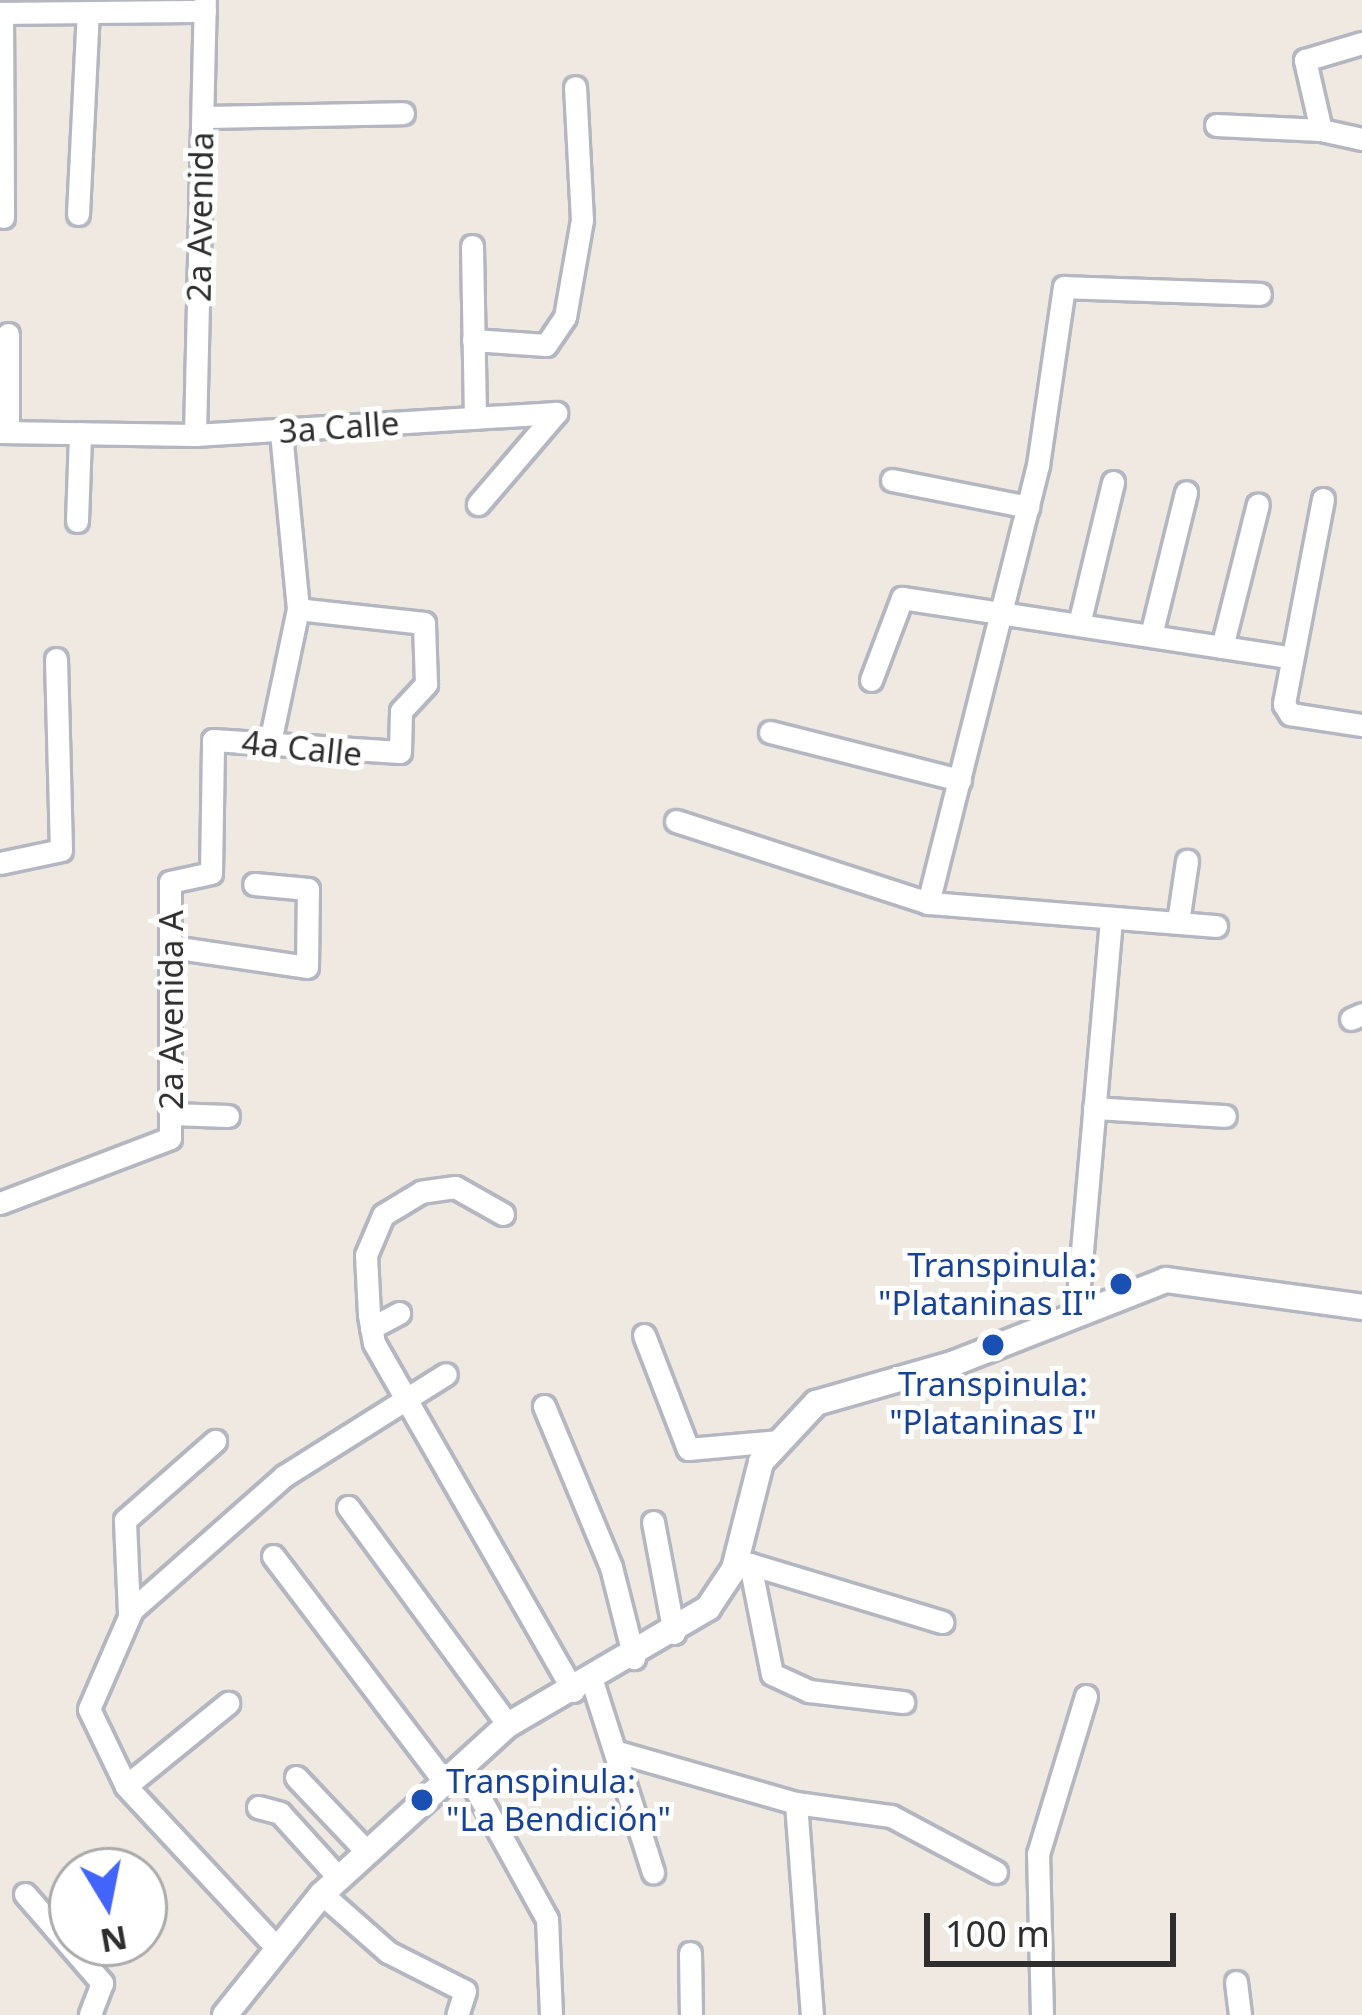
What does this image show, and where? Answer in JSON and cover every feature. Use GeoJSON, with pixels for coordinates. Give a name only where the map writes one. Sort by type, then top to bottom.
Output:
{"type":"FeatureCollection","features":[{"type":"Feature","properties":{"kind":"street"},"geometry":{"type":"LineString","coordinates":[[4,217],[1,13],[205,5]]}},
{"type":"Feature","properties":{"kind":"street","name":"2a Avenida"},"geometry":{"type":"LineString","coordinates":[[195,435],[205,5]]}},
{"type":"Feature","properties":{"kind":"street"},"geometry":{"type":"LineString","coordinates":[[78,214],[88,12]]}},
{"type":"Feature","properties":{"kind":"street"},"geometry":{"type":"LineString","coordinates":[[1321,130],[1305,60],[1362,44]]}},
{"type":"Feature","properties":{"kind":"street"},"geometry":{"type":"LineString","coordinates":[[473,340],[543,346],[560,328],[580,253],[575,87]]}},
{"type":"Feature","properties":{"kind":"street"},"geometry":{"type":"LineString","coordinates":[[203,116],[403,113]]}},
{"type":"Feature","properties":{"kind":"street"},"geometry":{"type":"LineString","coordinates":[[1216,125],[1321,130],[1362,139]]}},
{"type":"Feature","properties":{"kind":"street"},"geometry":{"type":"LineString","coordinates":[[472,246],[475,418]]}},
{"type":"Feature","properties":{"kind":"street"},"geometry":{"type":"LineString","coordinates":[[928,903],[1005,613],[1067,284],[1260,294]]}},
{"type":"Feature","properties":{"kind":"street"},"geometry":{"type":"LineString","coordinates":[[4,432],[8,334]]}},
{"type":"Feature","properties":{"kind":"street","name":"3a Calle"},"geometry":{"type":"LineString","coordinates":[[4,432],[195,435],[557,414],[478,504]]}},
{"type":"Feature","properties":{"kind":"street"},"geometry":{"type":"LineString","coordinates":[[270,742],[298,609],[281,431]]}},
{"type":"Feature","properties":{"kind":"street"},"geometry":{"type":"LineString","coordinates":[[77,521],[80,433]]}},
{"type":"Feature","properties":{"kind":"street"},"geometry":{"type":"LineString","coordinates":[[892,480],[1028,507]]}},
{"type":"Feature","properties":{"kind":"street"},"geometry":{"type":"LineString","coordinates":[[1079,624],[1113,482]]}},
{"type":"Feature","properties":{"kind":"street"},"geometry":{"type":"LineString","coordinates":[[1151,635],[1186,492]]}},
{"type":"Feature","properties":{"kind":"street"},"geometry":{"type":"LineString","coordinates":[[1324,499],[1286,657],[1290,714],[1362,725]]}},
{"type":"Feature","properties":{"kind":"street"},"geometry":{"type":"LineString","coordinates":[[1222,647],[1258,504]]}},
{"type":"Feature","properties":{"kind":"street"},"geometry":{"type":"LineString","coordinates":[[871,680],[899,598],[1286,657]]}},
{"type":"Feature","properties":{"kind":"street","name":"4a Calle"},"geometry":{"type":"LineString","coordinates":[[170,878],[211,873],[213,740],[391,757],[402,747],[401,711],[426,684],[424,623],[298,609]]}},
{"type":"Feature","properties":{"kind":"street"},"geometry":{"type":"LineString","coordinates":[[0,862],[62,850],[56,659]]}},
{"type":"Feature","properties":{"kind":"street"},"geometry":{"type":"LineString","coordinates":[[770,732],[960,780]]}},
{"type":"Feature","properties":{"kind":"street"},"geometry":{"type":"LineString","coordinates":[[676,821],[928,903],[1216,926]]}},
{"type":"Feature","properties":{"kind":"street"},"geometry":{"type":"LineString","coordinates":[[1178,922],[1187,860]]}},
{"type":"Feature","properties":{"kind":"street","name":"2a Avenida A"},"geometry":{"type":"LineString","coordinates":[[0,1203],[167,1141],[171,1114],[170,878]]}},
{"type":"Feature","properties":{"kind":"street"},"geometry":{"type":"LineString","coordinates":[[172,947],[307,967],[308,889],[254,884]]}},
{"type":"Feature","properties":{"kind":"street"},"geometry":{"type":"LineString","coordinates":[[1077,1308],[1111,921]]}},
{"type":"Feature","properties":{"kind":"street"},"geometry":{"type":"LineString","coordinates":[[1094,1108],[1226,1116]]}},
{"type":"Feature","properties":{"kind":"street"},"geometry":{"type":"LineString","coordinates":[[171,1114],[228,1116]]}},
{"type":"Feature","properties":{"kind":"street"},"geometry":{"type":"LineString","coordinates":[[503,1214],[455,1187],[421,1192],[383,1215],[364,1270],[371,1328],[407,1399],[618,1752],[653,1872]]}},
{"type":"Feature","properties":{"kind":"street"},"geometry":{"type":"LineString","coordinates":[[903,1702],[809,1691],[766,1670],[743,1563],[757,1474],[777,1441],[834,1394],[933,1370],[1077,1308],[1193,1278],[1362,1307]]}},
{"type":"Feature","properties":{"kind":"street"},"geometry":{"type":"LineString","coordinates":[[371,1328],[399,1312]]}},
{"type":"Feature","properties":{"kind":"street"},"geometry":{"type":"LineString","coordinates":[[644,1335],[688,1449],[777,1441]]}},
{"type":"Feature","properties":{"kind":"street"},"geometry":{"type":"LineString","coordinates":[[129,1613],[284,1476],[446,1374]]}},
{"type":"Feature","properties":{"kind":"street"},"geometry":{"type":"LineString","coordinates":[[544,1406],[611,1567],[634,1658]]}},
{"type":"Feature","properties":{"kind":"street"},"geometry":{"type":"LineString","coordinates":[[215,1441],[125,1520],[129,1613],[88,1714],[127,1786],[275,1946]]}},
{"type":"Feature","properties":{"kind":"street"},"geometry":{"type":"LineString","coordinates":[[347,1507],[508,1725]]}},
{"type":"Feature","properties":{"kind":"street"},"geometry":{"type":"LineString","coordinates":[[653,1522],[674,1633]]}},
{"type":"Feature","properties":{"kind":"street"},"geometry":{"type":"LineString","coordinates":[[273,1556],[452,1773],[548,1919],[551,2015]]}},
{"type":"Feature","properties":{"kind":"street"},"geometry":{"type":"LineString","coordinates":[[743,1563],[942,1622]]}},
{"type":"Feature","properties":{"kind":"street"},"geometry":{"type":"LineString","coordinates":[[224,2015],[275,1946],[331,1886],[452,1773],[508,1725],[674,1633],[717,1598],[743,1563]]}},
{"type":"Feature","properties":{"kind":"street"},"geometry":{"type":"LineString","coordinates":[[1042,2015],[1039,1854],[1085,1696]]}},
{"type":"Feature","properties":{"kind":"street"},"geometry":{"type":"LineString","coordinates":[[127,1786],[228,1703]]}},
{"type":"Feature","properties":{"kind":"street"},"geometry":{"type":"LineString","coordinates":[[618,1752],[796,1803],[891,1816],[996,1872]]}},
{"type":"Feature","properties":{"kind":"street"},"geometry":{"type":"LineString","coordinates":[[296,1778],[367,1852]]}},
{"type":"Feature","properties":{"kind":"street"},"geometry":{"type":"LineString","coordinates":[[796,1803],[812,2015]]}},
{"type":"Feature","properties":{"kind":"street"},"geometry":{"type":"LineString","coordinates":[[258,1807],[280,1813],[331,1886],[388,1952],[465,1991],[457,2015]]}},
{"type":"Feature","properties":{"kind":"street"},"geometry":{"type":"LineString","coordinates":[[25,1894],[102,1983],[90,2015]]}},
{"type":"Feature","properties":{"kind":"street"},"geometry":{"type":"LineString","coordinates":[[690,1953],[691,2015]]}},
{"type":"Feature","properties":{"kind":"street"},"geometry":{"type":"LineString","coordinates":[[1236,1982],[1240,2015]]}},
{"type":"Feature","properties":{"kind":"place","name":"Transpinula: \"Plataninas II\""},"geometry":{"type":"Point","coordinates":[1121,1284]}},
{"type":"Feature","properties":{"kind":"place","name":"Transpinula: \"Plataninas I\""},"geometry":{"type":"Point","coordinates":[993,1345]}},
{"type":"Feature","properties":{"kind":"place","name":"Transpinula: \"La Bendición\""},"geometry":{"type":"Point","coordinates":[422,1800]}}]}
